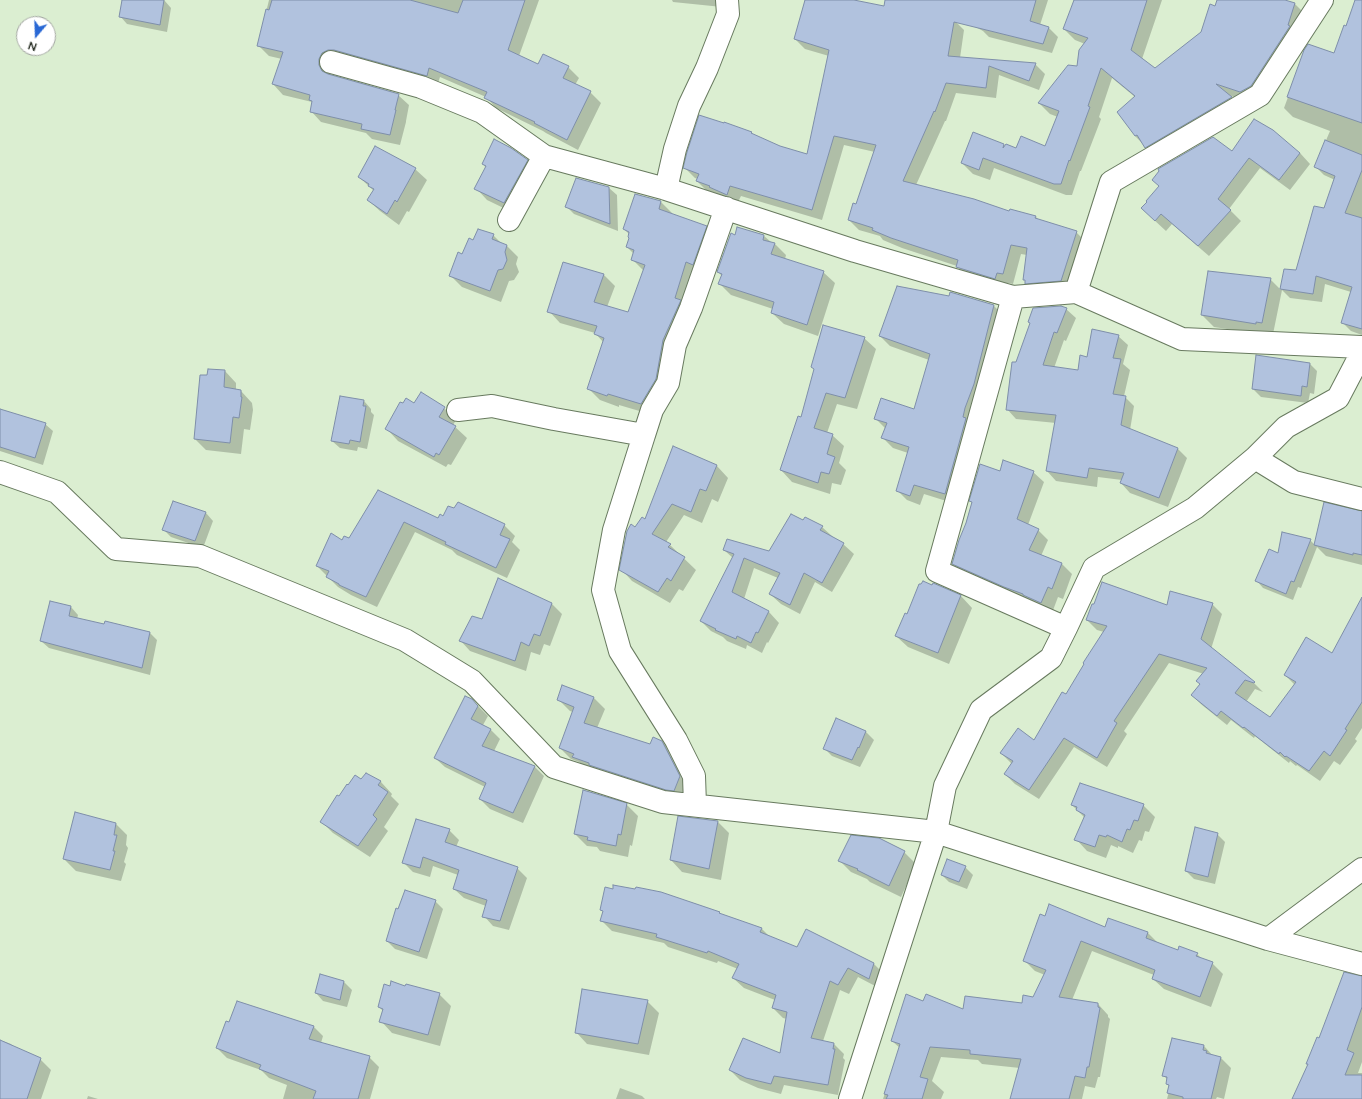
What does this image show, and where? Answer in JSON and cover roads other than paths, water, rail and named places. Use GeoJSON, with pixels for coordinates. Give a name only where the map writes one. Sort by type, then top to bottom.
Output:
{"type":"FeatureCollection","features":[{"type":"Feature","properties":{"kind":"street"},"geometry":{"type":"LineString","coordinates":[[666,188],[675,149],[689,106],[708,68],[728,14],[727,0]]}},
{"type":"Feature","properties":{"kind":"street"},"geometry":{"type":"LineString","coordinates":[[1076,292],[1111,182],[1260,95],[1322,0]]}},
{"type":"Feature","properties":{"kind":"street"},"geometry":{"type":"LineString","coordinates":[[332,62],[421,87],[482,112],[544,156],[666,188],[855,251],[1013,297],[1076,292],[1182,339],[1362,347]]}},
{"type":"Feature","properties":{"kind":"street"},"geometry":{"type":"LineString","coordinates":[[509,220],[544,156]]}},
{"type":"Feature","properties":{"kind":"street"},"geometry":{"type":"LineString","coordinates":[[695,805],[694,776],[676,740],[620,651],[604,590],[614,530],[644,435],[652,410],[668,383],[675,345],[691,308],[726,208]]}},
{"type":"Feature","properties":{"kind":"street"},"geometry":{"type":"LineString","coordinates":[[1013,297],[937,571],[1066,628]]}},
{"type":"Feature","properties":{"kind":"street"},"geometry":{"type":"LineString","coordinates":[[850,1099],[936,832],[946,786],[981,710],[1051,658],[1094,568],[1195,508],[1255,458],[1286,427],[1338,398],[1362,352]]}},
{"type":"Feature","properties":{"kind":"street"},"geometry":{"type":"LineString","coordinates":[[458,410],[492,406],[644,435]]}},
{"type":"Feature","properties":{"kind":"street"},"geometry":{"type":"LineString","coordinates":[[1255,458],[1294,482],[1362,499]]}},
{"type":"Feature","properties":{"kind":"street"},"geometry":{"type":"LineString","coordinates":[[0,472],[57,492],[116,549],[200,556],[406,640],[472,681],[554,767],[663,802],[936,832],[1268,939],[1362,964]]}},
{"type":"Feature","properties":{"kind":"street"},"geometry":{"type":"LineString","coordinates":[[1268,939],[1362,869]]}}]}
